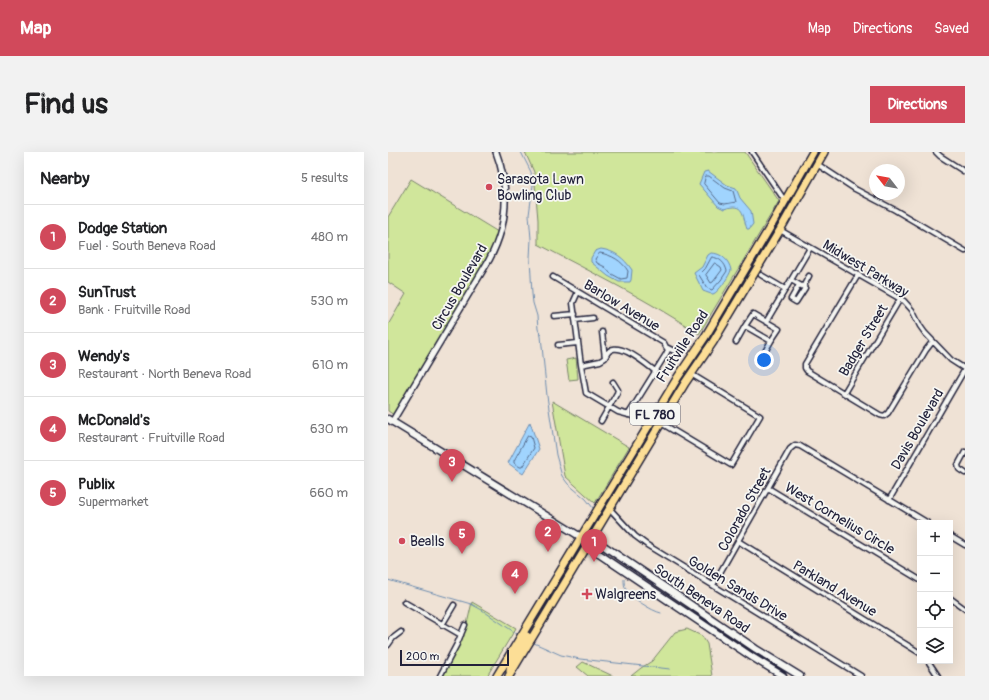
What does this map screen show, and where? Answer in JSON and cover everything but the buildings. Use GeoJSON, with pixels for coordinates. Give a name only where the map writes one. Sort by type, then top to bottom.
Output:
{"type":"FeatureCollection","features":[{"type":"Feature","properties":{"kind":"main road","name":"Fruitville Road"},"geometry":{"type":"LineString","coordinates":[[497,676],[663,401],[705,337],[813,152]]}},
{"type":"Feature","properties":{"kind":"main road","name":"Fruitville Road"},"geometry":{"type":"LineString","coordinates":[[510,675],[691,374],[713,342],[780,230],[824,152]]}},
{"type":"Feature","properties":{"kind":"main road"},"geometry":{"type":"LineString","coordinates":[[780,210],[780,230]]}},
{"type":"Feature","properties":{"kind":"main road"},"geometry":{"type":"LineString","coordinates":[[661,424],[663,401]]}},
{"type":"Feature","properties":{"kind":"main road","name":"South Beneva Road"},"geometry":{"type":"LineString","coordinates":[[390,421],[581,537],[590,542],[601,544],[756,649],[800,676]]}},
{"type":"Feature","properties":{"kind":"main road"},"geometry":{"type":"LineString","coordinates":[[649,424],[649,444]]}},
{"type":"Feature","properties":{"kind":"main road","name":"South Beneva Road"},"geometry":{"type":"LineString","coordinates":[[590,542],[596,552],[752,657],[784,676]]}},
{"type":"Feature","properties":{"kind":"main road"},"geometry":{"type":"LineString","coordinates":[[510,675],[510,665],[526,638],[527,627]]}},
{"type":"Feature","properties":{"kind":"street","name":"Circus Boulevard"},"geometry":{"type":"LineString","coordinates":[[390,421],[489,260],[498,240],[505,215],[506,193],[503,174],[496,152]]}},
{"type":"Feature","properties":{"kind":"street"},"geometry":{"type":"LineString","coordinates":[[752,152],[785,202]]}},
{"type":"Feature","properties":{"kind":"street"},"geometry":{"type":"LineString","coordinates":[[936,152],[965,172]]}},
{"type":"Feature","properties":{"kind":"street"},"geometry":{"type":"LineString","coordinates":[[817,164],[860,192],[895,210],[965,251]]}},
{"type":"Feature","properties":{"kind":"street","name":"Midwest Parkway"},"geometry":{"type":"LineString","coordinates":[[780,230],[900,298],[912,310],[923,331],[951,360],[965,369]]}},
{"type":"Feature","properties":{"kind":"street"},"geometry":{"type":"LineString","coordinates":[[766,322],[810,248]]}},
{"type":"Feature","properties":{"kind":"street"},"geometry":{"type":"LineString","coordinates":[[761,275],[785,289]]}},
{"type":"Feature","properties":{"kind":"street"},"geometry":{"type":"LineString","coordinates":[[858,275],[805,366],[807,371],[884,416],[888,413],[933,341]]}},
{"type":"Feature","properties":{"kind":"street"},"geometry":{"type":"LineString","coordinates":[[791,280],[801,286],[809,276]]}},
{"type":"Feature","properties":{"kind":"street","name":"Barlow Avenue"},"geometry":{"type":"LineString","coordinates":[[553,277],[664,343],[666,347],[678,353]]}},
{"type":"Feature","properties":{"kind":"street"},"geometry":{"type":"LineString","coordinates":[[578,292],[573,303],[586,393],[618,412],[637,417],[649,424]]}},
{"type":"Feature","properties":{"kind":"street","name":"Badger Street"},"geometry":{"type":"LineString","coordinates":[[844,393],[900,298]]}},
{"type":"Feature","properties":{"kind":"street"},"geometry":{"type":"LineString","coordinates":[[554,316],[575,314]]}},
{"type":"Feature","properties":{"kind":"street"},"geometry":{"type":"LineString","coordinates":[[736,342],[753,314],[779,329],[762,357]]}},
{"type":"Feature","properties":{"kind":"street"},"geometry":{"type":"LineString","coordinates":[[575,320],[594,318]]}},
{"type":"Feature","properties":{"kind":"street"},"geometry":{"type":"LineString","coordinates":[[745,326],[772,341]]}},
{"type":"Feature","properties":{"kind":"street"},"geometry":{"type":"LineString","coordinates":[[602,332],[606,356]]}},
{"type":"Feature","properties":{"kind":"street"},"geometry":{"type":"LineString","coordinates":[[558,345],[578,343]]}},
{"type":"Feature","properties":{"kind":"street"},"geometry":{"type":"LineString","coordinates":[[628,415],[666,354],[668,350],[666,347]]}},
{"type":"Feature","properties":{"kind":"street"},"geometry":{"type":"LineString","coordinates":[[581,365],[600,361],[606,356],[610,349],[613,348],[622,349],[655,371]]}},
{"type":"Feature","properties":{"kind":"street","name":"Davis Boulevard"},"geometry":{"type":"LineString","coordinates":[[889,500],[965,369]]}},
{"type":"Feature","properties":{"kind":"street"},"geometry":{"type":"LineString","coordinates":[[661,424],[731,465],[760,416],[691,374]]}},
{"type":"Feature","properties":{"kind":"street"},"geometry":{"type":"LineString","coordinates":[[601,421],[618,390],[613,382]]}},
{"type":"Feature","properties":{"kind":"street","name":"Colorado Street"},"geometry":{"type":"LineString","coordinates":[[713,585],[790,449],[797,444],[889,500]]}},
{"type":"Feature","properties":{"kind":"street"},"geometry":{"type":"LineString","coordinates":[[965,452],[958,465],[959,469],[965,473]]}},
{"type":"Feature","properties":{"kind":"street","name":"West Cornelius Circle"},"geometry":{"type":"LineString","coordinates":[[768,488],[917,578]]}},
{"type":"Feature","properties":{"kind":"street"},"geometry":{"type":"LineString","coordinates":[[889,500],[923,520]]}},
{"type":"Feature","properties":{"kind":"street","name":"Golden Sands Drive"},"geometry":{"type":"LineString","coordinates":[[610,509],[640,540],[861,676]]}},
{"type":"Feature","properties":{"kind":"street"},"geometry":{"type":"LineString","coordinates":[[953,538],[965,545]]}},
{"type":"Feature","properties":{"kind":"street","name":"Parkland Avenue"},"geometry":{"type":"LineString","coordinates":[[738,541],[917,651]]}},
{"type":"Feature","properties":{"kind":"street"},"geometry":{"type":"LineString","coordinates":[[953,600],[965,609]]}},
{"type":"Feature","properties":{"kind":"street"},"geometry":{"type":"LineString","coordinates":[[404,602],[461,635]]}},
{"type":"Feature","properties":{"kind":"street"},"geometry":{"type":"LineString","coordinates":[[442,625],[454,605]]}},
{"type":"Feature","properties":{"kind":"street"},"geometry":{"type":"LineString","coordinates":[[440,676],[465,625]]}},
{"type":"Feature","properties":{"kind":"street"},"geometry":{"type":"LineString","coordinates":[[388,645],[393,638],[401,632]]}},
{"type":"Feature","properties":{"kind":"street"},"geometry":{"type":"LineString","coordinates":[[930,664],[938,676]]}},
{"type":"Feature","properties":{"kind":"green space"},"geometry":{"type":"Polygon","coordinates":[[[525,152],[745,152],[779,201],[699,334],[640,298],[538,244],[538,220],[534,172],[525,152]]]}},
{"type":"Feature","properties":{"kind":"green space"},"geometry":{"type":"Polygon","coordinates":[[[411,179],[498,232],[491,252],[394,415],[388,411],[388,325],[406,294],[388,282],[388,217],[411,179]]]}},
{"type":"Feature","properties":{"kind":"green space"},"geometry":{"type":"Polygon","coordinates":[[[576,358],[578,379],[569,380],[566,360],[576,358]]]}},
{"type":"Feature","properties":{"kind":"green space"},"geometry":{"type":"Polygon","coordinates":[[[552,401],[629,447],[595,503],[565,476],[552,401]]]}},
{"type":"Feature","properties":{"kind":"green space"},"geometry":{"type":"Polygon","coordinates":[[[472,602],[516,628],[487,676],[443,676],[463,635],[472,602]]]}},
{"type":"Feature","properties":{"kind":"green space"},"geometry":{"type":"Polygon","coordinates":[[[687,629],[702,636],[707,644],[712,676],[631,676],[652,661],[675,632],[687,629]]]}},
{"type":"Feature","properties":{"kind":"green space"},"geometry":{"type":"Polygon","coordinates":[[[583,662],[613,676],[588,676],[577,667],[583,662]]]}},
{"type":"Feature","properties":{"kind":"water"},"geometry":{"type":"Polygon","coordinates":[[[708,171],[727,185],[736,188],[740,198],[751,211],[753,224],[749,229],[747,229],[742,211],[736,207],[724,209],[718,206],[699,184],[704,172],[708,171]]]}},
{"type":"Feature","properties":{"kind":"water"},"geometry":{"type":"Polygon","coordinates":[[[601,249],[615,253],[626,262],[632,270],[630,282],[619,282],[608,276],[591,262],[591,258],[595,251],[601,249]]]}},
{"type":"Feature","properties":{"kind":"water"},"geometry":{"type":"Polygon","coordinates":[[[711,253],[718,254],[724,258],[731,270],[724,284],[713,294],[703,291],[694,273],[702,267],[708,255],[711,253]]]}},
{"type":"Feature","properties":{"kind":"water"},"geometry":{"type":"Polygon","coordinates":[[[530,422],[539,449],[523,474],[508,463],[530,422]]]}},
{"type":"Feature","properties":{"kind":"waterway"},"geometry":{"type":"LineString","coordinates":[[521,152],[531,172],[533,185],[529,215],[532,294],[537,316],[538,329],[541,336],[547,396],[556,455],[562,476],[568,484],[586,499],[593,508]]}},
{"type":"Feature","properties":{"kind":"waterway"},"geometry":{"type":"LineString","coordinates":[[624,579],[625,588],[632,596],[647,607],[661,613]]}},
{"type":"Feature","properties":{"kind":"waterway"},"geometry":{"type":"LineString","coordinates":[[388,580],[471,604],[517,634]]}},
{"type":"Feature","properties":{"kind":"waterway"},"geometry":{"type":"LineString","coordinates":[[534,643],[561,655],[580,659],[670,669]]}},
{"type":"Feature","properties":{"kind":"place","name":"Sarasota Lawn Bowling Club"},"geometry":{"type":"Point","coordinates":[489,187]}},
{"type":"Feature","properties":{"kind":"place","name":"Wendy's"},"geometry":{"type":"Point","coordinates":[452,482]}},
{"type":"Feature","properties":{"kind":"place","name":"Bealls"},"geometry":{"type":"Point","coordinates":[402,541]}},
{"type":"Feature","properties":{"kind":"place","name":"SunTrust"},"geometry":{"type":"Point","coordinates":[548,552]}},
{"type":"Feature","properties":{"kind":"place","name":"Publix"},"geometry":{"type":"Point","coordinates":[462,554]}},
{"type":"Feature","properties":{"kind":"place","name":"Dodge Station"},"geometry":{"type":"Point","coordinates":[594,562]}},
{"type":"Feature","properties":{"kind":"place","name":"McDonald's"},"geometry":{"type":"Point","coordinates":[515,594]}},
{"type":"Feature","properties":{"kind":"place","name":"Walgreens"},"geometry":{"type":"Point","coordinates":[587,594]}}]}
